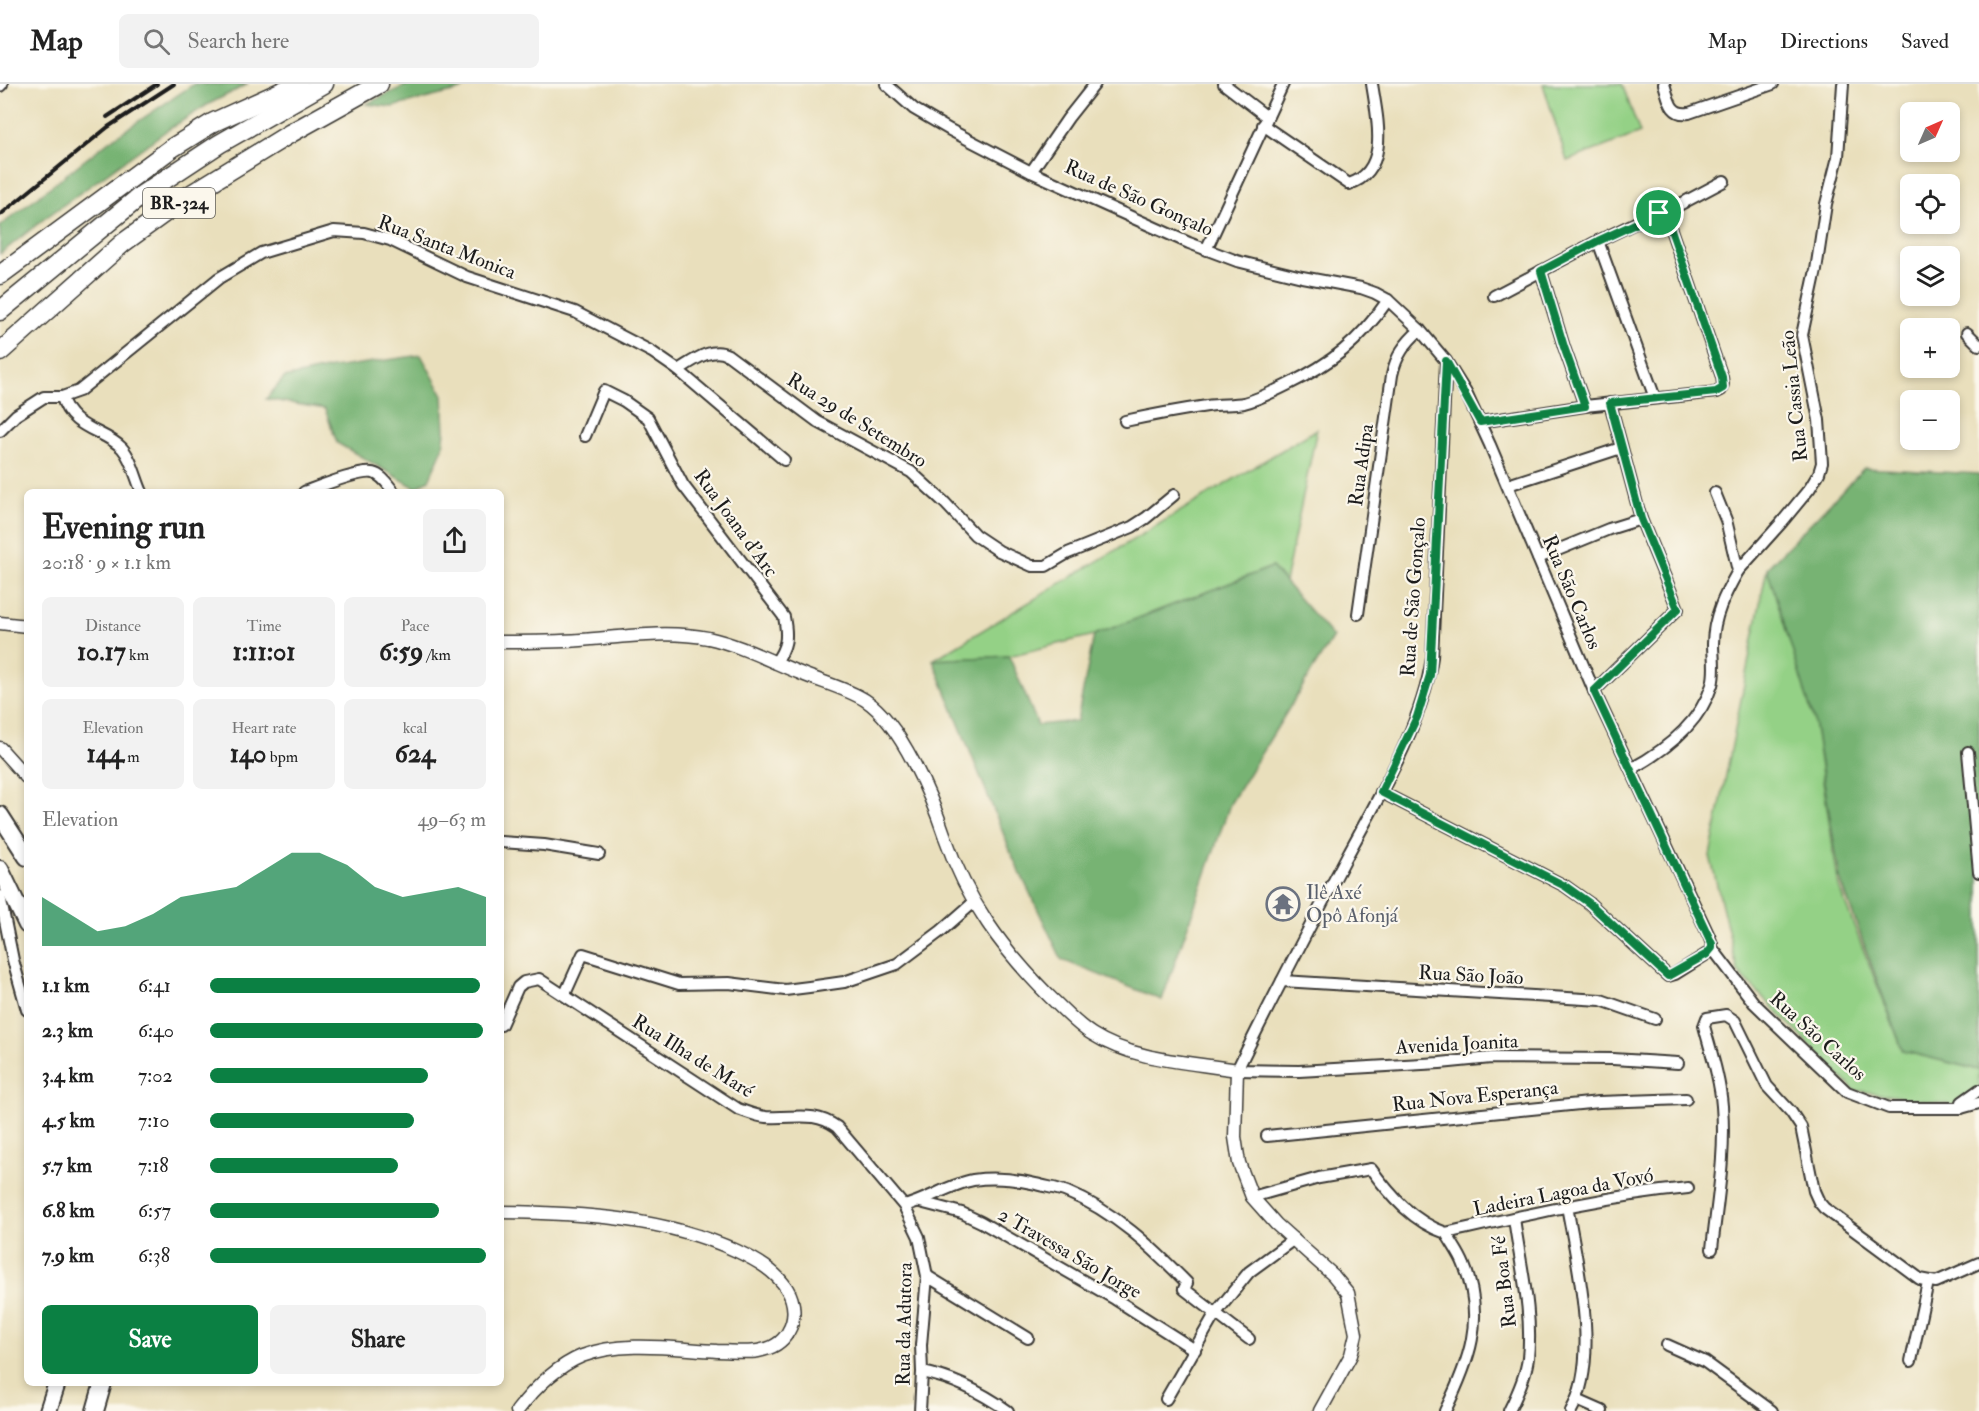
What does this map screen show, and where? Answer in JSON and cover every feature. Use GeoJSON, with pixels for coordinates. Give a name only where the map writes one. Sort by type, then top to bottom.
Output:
{"type":"FeatureCollection","features":[{"type":"Feature","properties":{"kind":"highway"},"geometry":{"type":"LineString","coordinates":[[0,275],[172,148],[214,122],[298,84]]}},
{"type":"Feature","properties":{"kind":"highway","name":"BR-324"},"geometry":{"type":"LineString","coordinates":[[0,311],[143,194],[219,144],[324,84]]}},
{"type":"Feature","properties":{"kind":"highway","name":"BR-324"},"geometry":{"type":"LineString","coordinates":[[0,352],[123,243],[185,198],[291,133],[379,84]]}},
{"type":"Feature","properties":{"kind":"main road"},"geometry":{"type":"LineString","coordinates":[[0,815],[24,852]]}},
{"type":"Feature","properties":{"kind":"main road"},"geometry":{"type":"LineString","coordinates":[[0,869],[24,919]]}},
{"type":"Feature","properties":{"kind":"main road"},"geometry":{"type":"LineString","coordinates":[[48,1411],[56,1386]]}},
{"type":"Feature","properties":{"kind":"main road"},"geometry":{"type":"LineString","coordinates":[[95,1411],[102,1386]]}},
{"type":"Feature","properties":{"kind":"street","name":"Rua de São Gonçalo"},"geometry":{"type":"LineString","coordinates":[[886,84],[923,114],[950,130],[1031,172],[1206,250],[1237,261],[1360,288],[1388,300],[1420,330],[1446,361],[1430,675],[1417,717],[1381,792],[1238,1070],[1235,1137],[1239,1163],[1252,1197],[1276,1224],[1333,1275],[1348,1293],[1356,1331],[1351,1356],[1320,1411]]}},
{"type":"Feature","properties":{"kind":"street"},"geometry":{"type":"LineString","coordinates":[[1031,172],[1068,118],[1095,84]]}},
{"type":"Feature","properties":{"kind":"street"},"geometry":{"type":"LineString","coordinates":[[1224,84],[1265,121],[1349,184],[1362,179],[1368,172],[1378,149],[1379,130],[1372,84]]}},
{"type":"Feature","properties":{"kind":"street"},"geometry":{"type":"LineString","coordinates":[[1206,250],[1283,84]]}},
{"type":"Feature","properties":{"kind":"street"},"geometry":{"type":"LineString","coordinates":[[1664,84],[1677,114],[1689,113],[1773,84]]}},
{"type":"Feature","properties":{"kind":"street","name":"Rua Cassia Leão"},"geometry":{"type":"LineString","coordinates":[[1631,769],[1666,747],[1695,716],[1706,699],[1715,667],[1714,624],[1727,591],[1738,571],[1782,522],[1810,488],[1819,473],[1822,463],[1819,420],[1802,335],[1816,270],[1826,204],[1838,157],[1843,84]]}},
{"type":"Feature","properties":{"kind":"street"},"geometry":{"type":"LineString","coordinates":[[1494,296],[1598,241],[1654,214],[1662,214],[1724,181]]}},
{"type":"Feature","properties":{"kind":"street"},"geometry":{"type":"LineString","coordinates":[[1480,422],[1585,406],[1716,392],[1723,388],[1722,377],[1668,221],[1662,214]]}},
{"type":"Feature","properties":{"kind":"street","name":"Rua Santa Monica"},"geometry":{"type":"LineString","coordinates":[[0,431],[16,415],[44,397],[62,397],[79,391],[219,278],[261,253],[334,231],[390,240],[467,277],[575,312],[652,352],[678,370],[784,460]]}},
{"type":"Feature","properties":{"kind":"street"},"geometry":{"type":"LineString","coordinates":[[1598,241],[1655,398]]}},
{"type":"Feature","properties":{"kind":"street"},"geometry":{"type":"LineString","coordinates":[[1541,271],[1585,406]]}},
{"type":"Feature","properties":{"kind":"street"},"geometry":{"type":"LineString","coordinates":[[1125,420],[1182,409],[1219,404],[1242,404],[1262,398],[1304,377],[1340,355],[1367,328],[1388,300]]}},
{"type":"Feature","properties":{"kind":"street","name":"Rua Adipa"},"geometry":{"type":"LineString","coordinates":[[1358,614],[1392,375],[1401,350],[1420,330]]}},
{"type":"Feature","properties":{"kind":"street"},"geometry":{"type":"LineString","coordinates":[[1967,333],[1979,345]]}},
{"type":"Feature","properties":{"kind":"street","name":"Rua 29 de Setembro"},"geometry":{"type":"LineString","coordinates":[[678,370],[709,353],[722,352],[728,355],[818,422],[910,472],[945,503],[975,535],[999,551],[1036,567],[1046,566],[1068,553],[1141,522],[1174,495]]}},
{"type":"Feature","properties":{"kind":"street","name":"Rua São Carlos"},"geometry":{"type":"LineString","coordinates":[[1446,361],[1480,422],[1594,691],[1709,936],[1712,948],[1754,1003],[1847,1092],[1889,1108],[1961,1108],[1979,1103]]}},
{"type":"Feature","properties":{"kind":"street","name":"Rua Joana d'Arc"},"geometry":{"type":"LineString","coordinates":[[585,436],[604,391],[624,400],[648,418],[683,485],[784,617],[786,630],[784,651],[775,663]]}},
{"type":"Feature","properties":{"kind":"street"},"geometry":{"type":"LineString","coordinates":[[62,397],[66,407],[81,423],[118,444],[124,451],[141,489]]}},
{"type":"Feature","properties":{"kind":"street"},"geometry":{"type":"LineString","coordinates":[[1594,691],[1678,609],[1641,519],[1610,403]]}},
{"type":"Feature","properties":{"kind":"street"},"geometry":{"type":"LineString","coordinates":[[1508,484],[1621,447]]}},
{"type":"Feature","properties":{"kind":"street"},"geometry":{"type":"LineString","coordinates":[[312,489],[370,472],[379,476],[391,489]]}},
{"type":"Feature","properties":{"kind":"street"},"geometry":{"type":"LineString","coordinates":[[1715,492],[1731,537],[1738,571]]}},
{"type":"Feature","properties":{"kind":"street"},"geometry":{"type":"LineString","coordinates":[[1538,558],[1600,532],[1641,519]]}},
{"type":"Feature","properties":{"kind":"street"},"geometry":{"type":"LineString","coordinates":[[0,623],[24,626]]}},
{"type":"Feature","properties":{"kind":"street"},"geometry":{"type":"LineString","coordinates":[[504,642],[688,636],[726,643],[865,700],[880,712],[906,751],[932,800],[958,873],[973,903],[993,933],[1027,974],[1092,1034],[1145,1055],[1238,1070]]}},
{"type":"Feature","properties":{"kind":"street"},"geometry":{"type":"LineString","coordinates":[[0,748],[24,775]]}},
{"type":"Feature","properties":{"kind":"street"},"geometry":{"type":"LineString","coordinates":[[1968,752],[1979,872]]}},
{"type":"Feature","properties":{"kind":"street"},"geometry":{"type":"LineString","coordinates":[[1381,792],[1565,886],[1589,903],[1668,976],[1707,954],[1712,948]]}},
{"type":"Feature","properties":{"kind":"street"},"geometry":{"type":"LineString","coordinates":[[504,842],[544,845],[599,854]]}},
{"type":"Feature","properties":{"kind":"street"},"geometry":{"type":"LineString","coordinates":[[0,896],[13,960],[24,999]]}},
{"type":"Feature","properties":{"kind":"street"},"geometry":{"type":"LineString","coordinates":[[565,994],[583,954],[679,984],[729,983],[785,990],[844,982],[897,963],[941,931],[973,903]]}},
{"type":"Feature","properties":{"kind":"street","name":"Rua Ilha de Maré"},"geometry":{"type":"LineString","coordinates":[[504,1018],[518,987],[524,981],[539,979],[738,1109],[767,1117],[802,1115],[827,1119],[847,1136],[904,1206]]}},
{"type":"Feature","properties":{"kind":"street","name":"Rua São João"},"geometry":{"type":"LineString","coordinates":[[1282,981],[1601,1000],[1655,1019]]}},
{"type":"Feature","properties":{"kind":"street"},"geometry":{"type":"LineString","coordinates":[[1712,1249],[1722,1159],[1722,1106],[1704,1026],[1707,1018],[1726,1015],[1731,1017],[1742,1032],[1767,1086],[1791,1112],[1801,1127],[1814,1191],[1824,1208],[1913,1274],[1928,1282],[1944,1279],[1979,1263]]}},
{"type":"Feature","properties":{"kind":"street","name":"Avenida Joanita"},"geometry":{"type":"LineString","coordinates":[[1238,1070],[1299,1071],[1491,1058],[1613,1059],[1678,1063]]}},
{"type":"Feature","properties":{"kind":"street"},"geometry":{"type":"LineString","coordinates":[[1961,1108],[1962,1102],[1979,1090]]}},
{"type":"Feature","properties":{"kind":"street","name":"Rua Nova Esperança"},"geometry":{"type":"LineString","coordinates":[[1267,1136],[1599,1102],[1686,1099]]}},
{"type":"Feature","properties":{"kind":"street"},"geometry":{"type":"LineString","coordinates":[[1252,1197],[1318,1178],[1371,1169],[1385,1188],[1416,1218],[1446,1233],[1464,1263],[1472,1285],[1475,1312],[1474,1337],[1463,1375],[1445,1411]]}},
{"type":"Feature","properties":{"kind":"street"},"geometry":{"type":"LineString","coordinates":[[904,1206],[920,1202],[970,1181],[992,1178],[1019,1180],[1065,1191],[1088,1201],[1136,1234],[1187,1282],[1184,1289],[1249,1339]]}},
{"type":"Feature","properties":{"kind":"street","name":"Ladeira Lagoa da Vovó"},"geometry":{"type":"LineString","coordinates":[[1446,1233],[1567,1206],[1688,1188]]}},
{"type":"Feature","properties":{"kind":"street","name":"2 Travessa São Jorge"},"geometry":{"type":"LineString","coordinates":[[920,1202],[962,1213],[981,1222],[1115,1299],[1195,1350]]}},
{"type":"Feature","properties":{"kind":"street","name":"Rua da Adutora"},"geometry":{"type":"LineString","coordinates":[[904,1206],[919,1237],[927,1276],[921,1345],[920,1411]]}},
{"type":"Feature","properties":{"kind":"street"},"geometry":{"type":"LineString","coordinates":[[1567,1206],[1582,1296],[1586,1362],[1578,1400],[1571,1411]]}},
{"type":"Feature","properties":{"kind":"street"},"geometry":{"type":"LineString","coordinates":[[504,1212],[583,1215],[684,1231],[749,1257],[770,1270],[786,1287],[794,1308],[789,1331],[782,1340],[758,1351],[621,1347],[581,1356],[562,1366],[531,1393],[517,1411]]}},
{"type":"Feature","properties":{"kind":"street","name":"Rua Boa Fé"},"geometry":{"type":"LineString","coordinates":[[1509,1411],[1519,1391],[1528,1359],[1526,1288],[1520,1264],[1514,1218]]}},
{"type":"Feature","properties":{"kind":"street"},"geometry":{"type":"LineString","coordinates":[[1166,1399],[1215,1314],[1249,1272],[1294,1239]]}},
{"type":"Feature","properties":{"kind":"street"},"geometry":{"type":"LineString","coordinates":[[927,1276],[1028,1338]]}},
{"type":"Feature","properties":{"kind":"street"},"geometry":{"type":"LineString","coordinates":[[1911,1361],[1928,1282]]}},
{"type":"Feature","properties":{"kind":"street"},"geometry":{"type":"LineString","coordinates":[[1667,1346],[1705,1362],[1772,1411]]}},
{"type":"Feature","properties":{"kind":"street"},"geometry":{"type":"LineString","coordinates":[[922,1372],[942,1376],[973,1389],[1008,1411]]}},
{"type":"Feature","properties":{"kind":"street"},"geometry":{"type":"LineString","coordinates":[[1578,1400],[1602,1411]]}},
{"type":"Feature","properties":{"kind":"green space"},"geometry":{"type":"Polygon","coordinates":[[[194,84],[248,84],[207,105],[166,131],[44,219],[0,254],[0,226],[109,141],[194,84]]]}},
{"type":"Feature","properties":{"kind":"green space"},"geometry":{"type":"Polygon","coordinates":[[[409,84],[468,84],[461,90],[392,107],[366,104],[409,84]]]}},
{"type":"Feature","properties":{"kind":"green space"},"geometry":{"type":"Polygon","coordinates":[[[1543,84],[1622,84],[1640,133],[1567,161],[1543,84]]]}},
{"type":"Feature","properties":{"kind":"green space"},"geometry":{"type":"Polygon","coordinates":[[[421,355],[443,395],[445,431],[443,448],[429,480],[416,488],[337,443],[325,409],[266,399],[284,378],[326,369],[421,355]]]}},
{"type":"Feature","properties":{"kind":"green space"},"geometry":{"type":"Polygon","coordinates":[[[1317,429],[1285,582],[1272,567],[1094,635],[1009,656],[933,660],[1317,429]]]}},
{"type":"Feature","properties":{"kind":"green space"},"geometry":{"type":"Polygon","coordinates":[[[1864,468],[1979,474],[1979,1070],[1903,1051],[1840,879],[1814,721],[1767,568],[1864,468]]]}},
{"type":"Feature","properties":{"kind":"green space"},"geometry":{"type":"Polygon","coordinates":[[[1272,567],[1333,637],[1230,804],[1162,1000],[1062,960],[1014,860],[933,660],[1009,656],[1038,725],[1077,721],[1094,635],[1272,567]]]}},
{"type":"Feature","properties":{"kind":"green space"},"geometry":{"type":"Polygon","coordinates":[[[1767,568],[1814,721],[1839,887],[1903,1051],[1979,1070],[1979,1100],[1958,1106],[1854,1090],[1738,972],[1710,856],[1767,568]]]}},
{"type":"Feature","properties":{"kind":"railway"},"geometry":{"type":"LineString","coordinates":[[107,117],[157,84]]}},
{"type":"Feature","properties":{"kind":"railway"},"geometry":{"type":"LineString","coordinates":[[0,215],[108,127],[174,84]]}},
{"type":"Feature","properties":{"kind":"place","name":"Ilê Axé Opô Afonjá"},"geometry":{"type":"Point","coordinates":[1283,904]}},
{"type":"Feature","properties":{"kind":"route"},"geometry":{"type":"LineString","coordinates":[[1659,213],[1668,221],[1722,377],[1723,388],[1716,392],[1610,403],[1641,519],[1678,609],[1594,691],[1712,944],[1710,952],[1668,976],[1589,903],[1565,886],[1381,792],[1417,717],[1430,675],[1446,361],[1466,393],[1480,422],[1585,406],[1541,271],[1659,213]]}}]}
